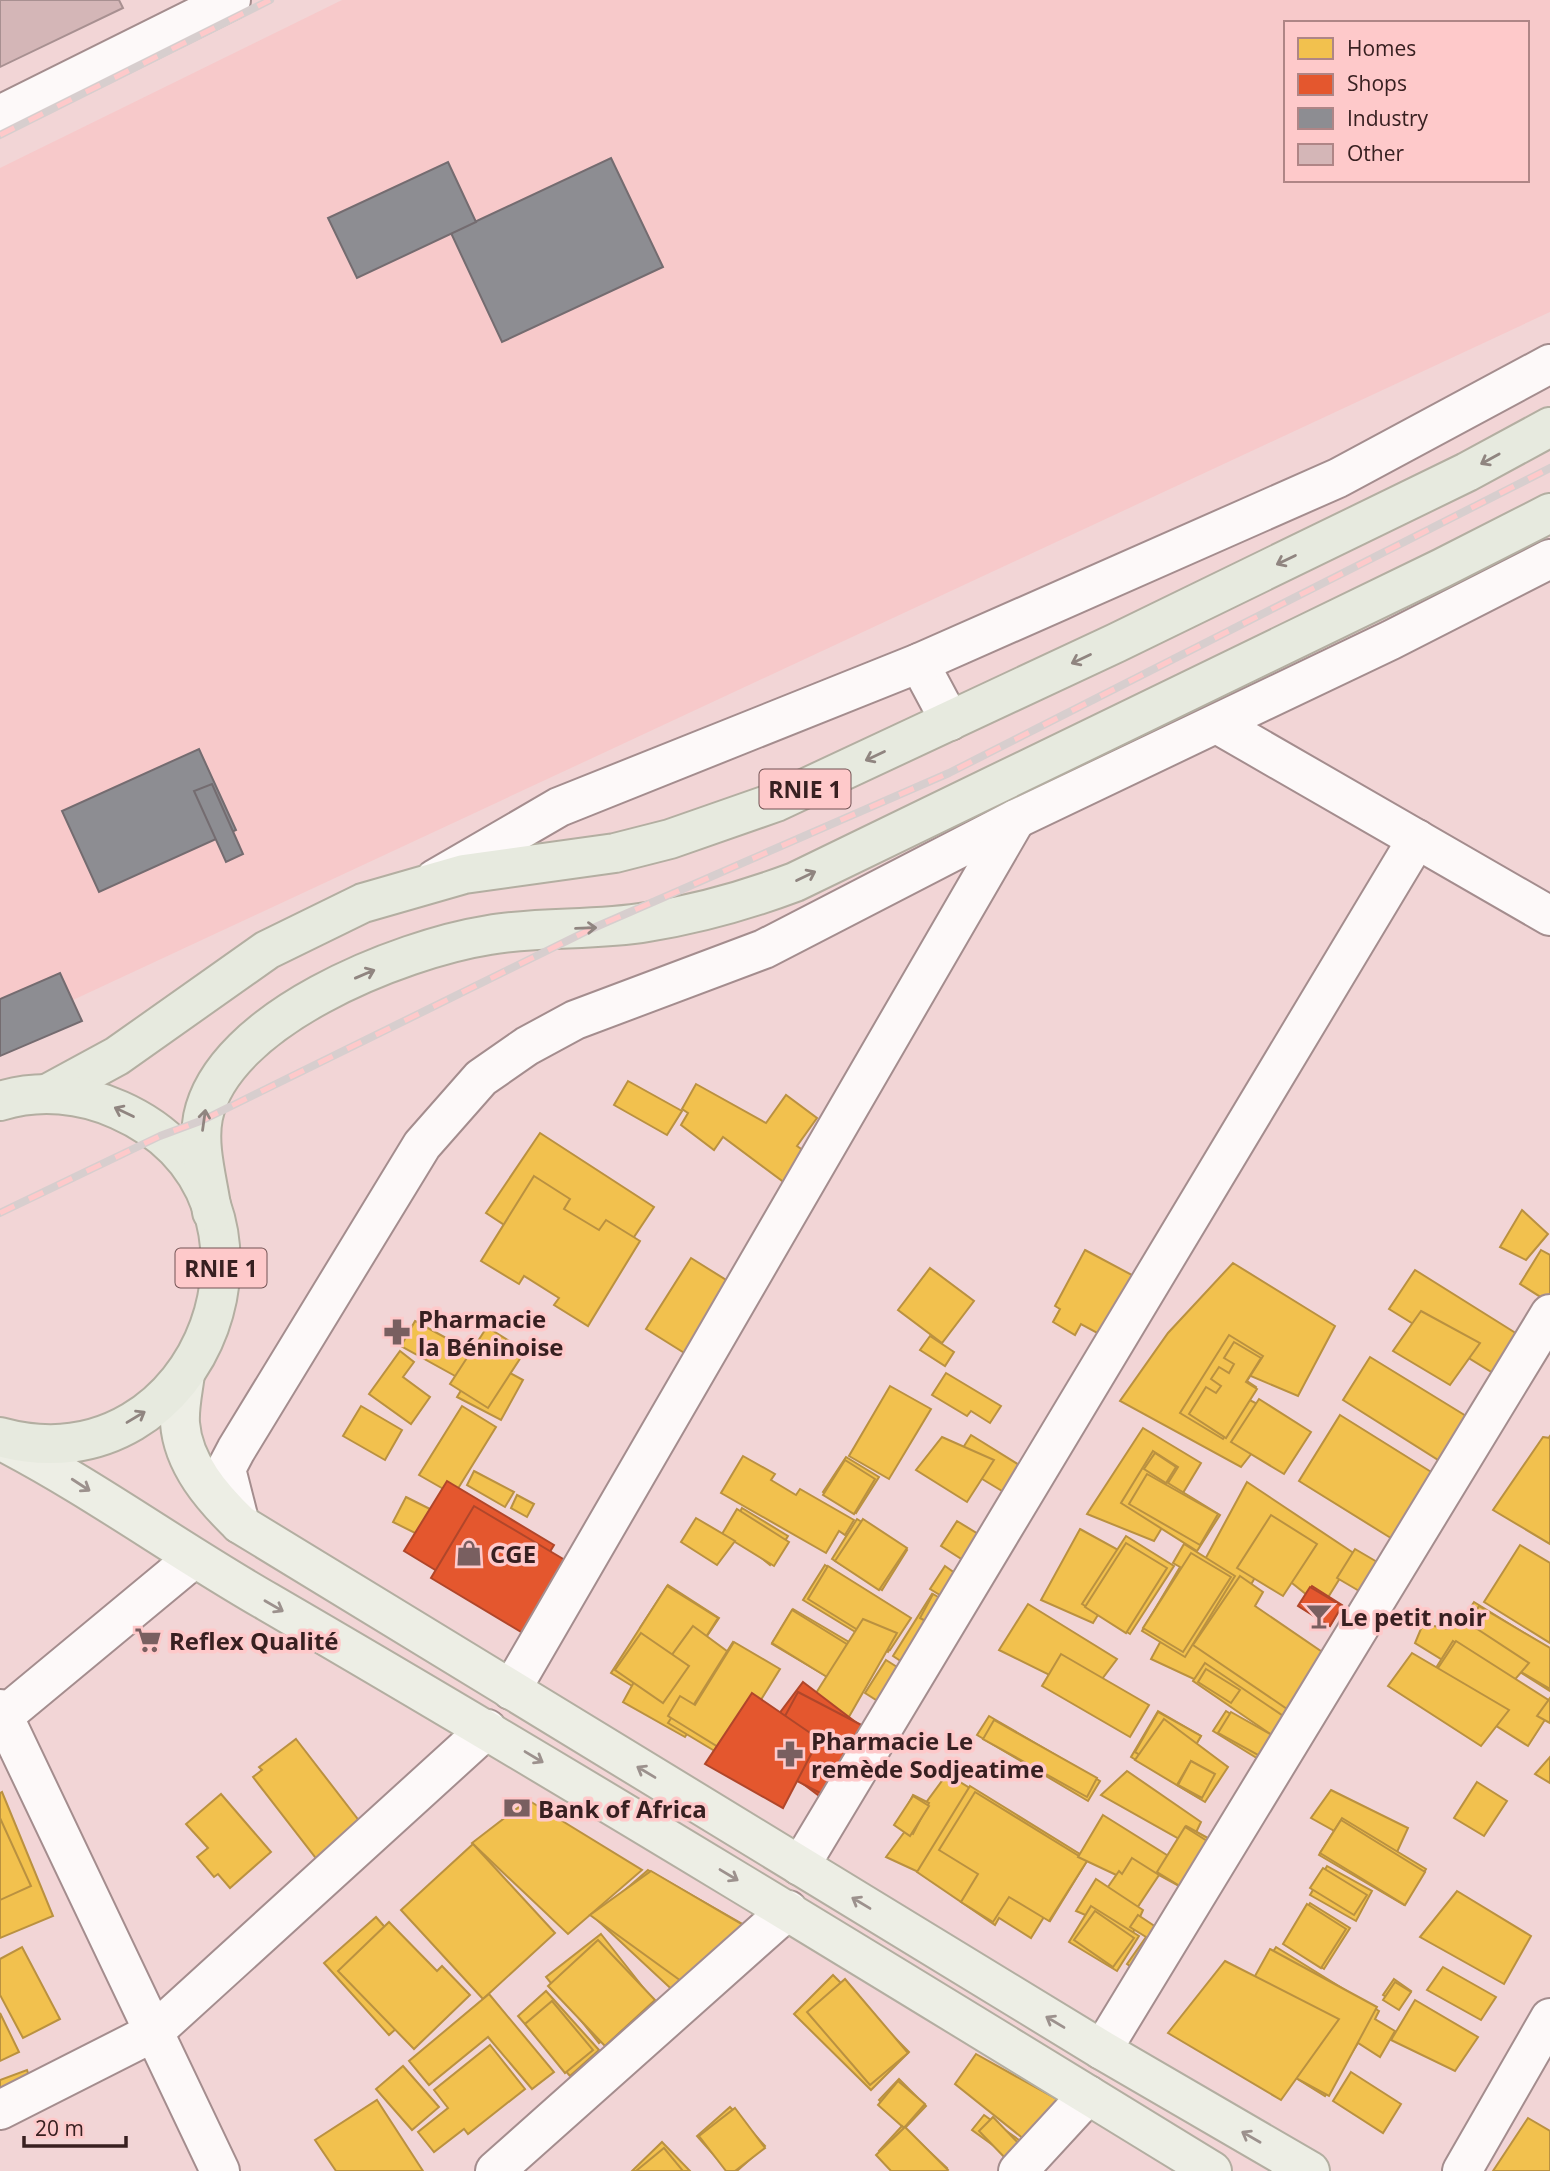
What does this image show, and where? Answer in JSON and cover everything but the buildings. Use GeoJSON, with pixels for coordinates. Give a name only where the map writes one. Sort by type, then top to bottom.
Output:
{"type":"FeatureCollection","features":[{"type":"Feature","properties":{"kind":"highway","name":"RNIE 1"},"geometry":{"type":"LineString","coordinates":[[47,1094],[117,1056],[267,950],[363,903],[429,882],[501,868],[615,853],[670,839],[776,802],[1467,472],[1550,427]]}},
{"type":"Feature","properties":{"kind":"highway","name":"RNIE 1"},"geometry":{"type":"LineString","coordinates":[[0,1438],[51,1443],[103,1433],[150,1409],[186,1374],[199,1354],[217,1308],[222,1260],[202,1147],[203,1120],[210,1093],[227,1065],[291,1010],[370,972],[442,945],[524,930],[591,929],[650,922],[771,891],[1442,568],[1550,513]]}},
{"type":"Feature","properties":{"kind":"highway","name":"RNIE 1"},"geometry":{"type":"LineString","coordinates":[[0,1101],[47,1094],[89,1099],[130,1115],[148,1126],[191,1168],[212,1212]]}},
{"type":"Feature","properties":{"kind":"main road"},"geometry":{"type":"LineString","coordinates":[[186,1374],[180,1424],[186,1449],[200,1478],[215,1500],[240,1524],[1102,2050],[1310,2171]]}},
{"type":"Feature","properties":{"kind":"main road"},"geometry":{"type":"LineString","coordinates":[[0,1438],[62,1473],[193,1559],[487,1729],[788,1910],[1212,2171]]}},
{"type":"Feature","properties":{"kind":"street"},"geometry":{"type":"LineString","coordinates":[[0,115],[231,0]]}},
{"type":"Feature","properties":{"kind":"street"},"geometry":{"type":"LineString","coordinates":[[429,882],[559,807],[919,663],[1338,478],[1550,364]]}},
{"type":"Feature","properties":{"kind":"street"},"geometry":{"type":"LineString","coordinates":[[240,1524],[226,1469],[236,1450],[422,1145],[481,1078],[527,1046],[575,1020],[764,949],[1016,819],[1217,724],[1550,559]]}},
{"type":"Feature","properties":{"kind":"street"},"geometry":{"type":"LineString","coordinates":[[919,663],[950,721]]}},
{"type":"Feature","properties":{"kind":"street"},"geometry":{"type":"LineString","coordinates":[[1217,724],[1550,916]]}},
{"type":"Feature","properties":{"kind":"street"},"geometry":{"type":"LineString","coordinates":[[511,1690],[1016,819]]}},
{"type":"Feature","properties":{"kind":"street"},"geometry":{"type":"LineString","coordinates":[[800,1866],[1417,839]]}},
{"type":"Feature","properties":{"kind":"street"},"geometry":{"type":"LineString","coordinates":[[1102,2050],[1550,1314]]}},
{"type":"Feature","properties":{"kind":"street"},"geometry":{"type":"LineString","coordinates":[[193,1559],[1,1715],[220,2171]]}},
{"type":"Feature","properties":{"kind":"street"},"geometry":{"type":"LineString","coordinates":[[0,2110],[154,2032],[487,1729]]}},
{"type":"Feature","properties":{"kind":"street"},"geometry":{"type":"LineString","coordinates":[[495,2171],[788,1910]]}},
{"type":"Feature","properties":{"kind":"street"},"geometry":{"type":"LineString","coordinates":[[1462,2171],[1550,2018]]}},
{"type":"Feature","properties":{"kind":"street"},"geometry":{"type":"LineString","coordinates":[[1018,2171],[1088,2095]]}},
{"type":"Feature","properties":{"kind":"shaded area"},"geometry":{"type":"Polygon","coordinates":[[[342,0],[1550,0],[1550,312],[0,1034],[0,168],[342,0]]]}},
{"type":"Feature","properties":{"kind":"railway"},"geometry":{"type":"LineString","coordinates":[[0,135],[270,0]]}},
{"type":"Feature","properties":{"kind":"railway"},"geometry":{"type":"LineString","coordinates":[[0,1213],[160,1136],[203,1120],[591,929],[949,773],[1550,468]]}},
{"type":"Feature","properties":{"kind":"place","name":"Pharmacie la Béninoise"},"geometry":{"type":"Point","coordinates":[397,1332]}},
{"type":"Feature","properties":{"kind":"place","name":"CGE"},"geometry":{"type":"Point","coordinates":[469,1553]}},
{"type":"Feature","properties":{"kind":"place","name":"Le petit noir"},"geometry":{"type":"Point","coordinates":[1319,1616]}},
{"type":"Feature","properties":{"kind":"place","name":"Reflex Qualité"},"geometry":{"type":"Point","coordinates":[148,1640]}},
{"type":"Feature","properties":{"kind":"place","name":"Pharmacie Le remède Sodjeatime"},"geometry":{"type":"Point","coordinates":[790,1754]}},
{"type":"Feature","properties":{"kind":"place","name":"Bank of Africa"},"geometry":{"type":"Point","coordinates":[517,1808]}}]}
